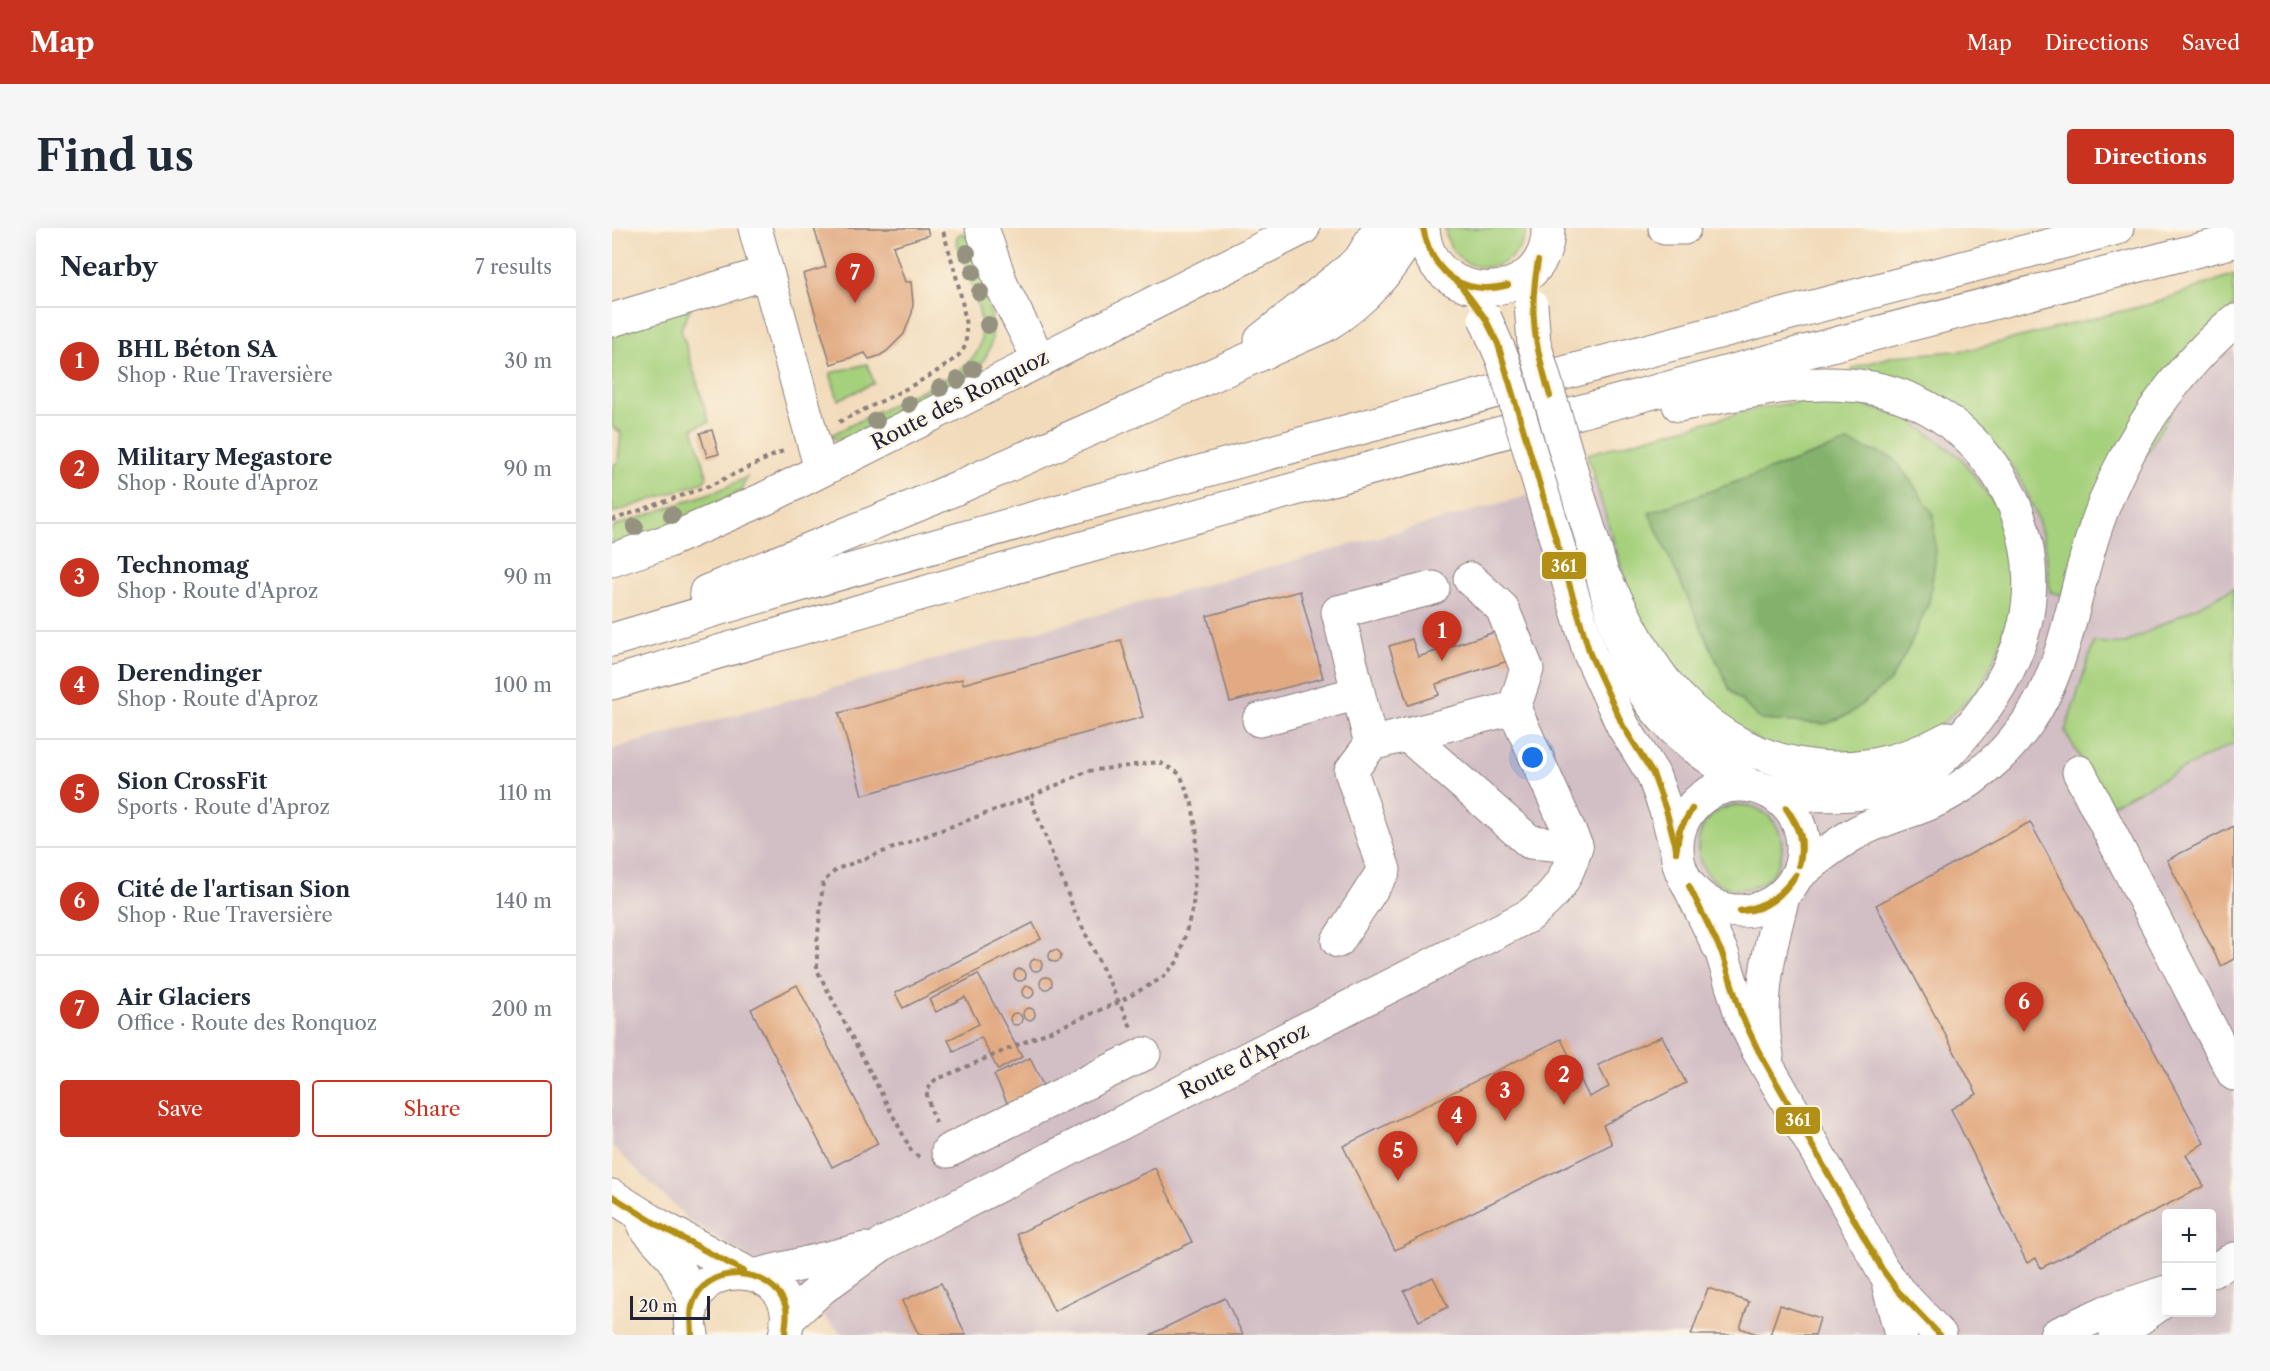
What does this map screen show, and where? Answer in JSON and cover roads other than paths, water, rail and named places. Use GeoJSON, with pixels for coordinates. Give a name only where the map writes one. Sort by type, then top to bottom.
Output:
{"type":"FeatureCollection","features":[{"type":"Feature","properties":{"kind":"main road"},"geometry":{"type":"LineString","coordinates":[[755,228],[821,470]]}},
{"type":"Feature","properties":{"kind":"main road"},"geometry":{"type":"LineString","coordinates":[[982,228],[1002,286],[1040,361]]}},
{"type":"Feature","properties":{"kind":"main road","name":"Route des Ronquoz"},"geometry":{"type":"LineString","coordinates":[[612,560],[668,541],[731,514],[1303,228]]}},
{"type":"Feature","properties":{"kind":"main road"},"geometry":{"type":"LineString","coordinates":[[1202,379],[1234,360],[1332,285],[1362,257],[1379,228]]}},
{"type":"Feature","properties":{"kind":"main road"},"geometry":{"type":"LineString","coordinates":[[612,630],[854,533],[1293,340],[1342,315],[1378,282],[1414,228]]}},
{"type":"Feature","properties":{"kind":"main road"},"geometry":{"type":"LineString","coordinates":[[1423,228],[1428,252],[1446,275],[1472,287],[1501,288],[1518,282],[1530,272],[1544,250],[1548,228]]}},
{"type":"Feature","properties":{"kind":"main road"},"geometry":{"type":"LineString","coordinates":[[1665,228],[1684,228]]}},
{"type":"Feature","properties":{"kind":"main road"},"geometry":{"type":"LineString","coordinates":[[612,640],[894,557],[1490,391],[2117,228]]}},
{"type":"Feature","properties":{"kind":"main road"},"geometry":{"type":"LineString","coordinates":[[612,683],[1064,552],[1397,460],[1797,353],[2234,242]]}},
{"type":"Feature","properties":{"kind":"main road"},"geometry":{"type":"LineString","coordinates":[[1538,261],[1531,305],[1534,343],[1602,571],[1619,642],[1631,671],[1642,690],[1678,732],[1698,750],[1758,789],[1780,800],[1792,812],[1799,827],[1803,851],[1791,884],[1764,991],[1765,1042],[1768,1061],[1780,1090]]}},
{"type":"Feature","properties":{"kind":"main road"},"geometry":{"type":"LineString","coordinates":[[612,320],[767,273]]}},
{"type":"Feature","properties":{"kind":"main road"},"geometry":{"type":"LineString","coordinates":[[1458,282],[1485,318],[1503,360],[1590,654],[1623,726],[1653,774],[1667,813],[1680,868],[1722,953],[1747,1031],[1882,1269],[1898,1292],[1940,1335]]}},
{"type":"Feature","properties":{"kind":"main road"},"geometry":{"type":"LineString","coordinates":[[1689,886],[1718,908],[1735,911],[1753,910],[1770,903],[1856,833],[1928,804],[1961,787],[1987,768],[2019,734],[2038,706],[2055,669],[2094,530],[2121,467],[2145,424],[2176,381],[2198,355],[2234,321]]}},
{"type":"Feature","properties":{"kind":"main road"},"geometry":{"type":"LineString","coordinates":[[1397,460],[1746,393],[1786,387],[1836,384],[1872,388],[1905,397],[1935,412],[1973,441],[1995,468],[2013,502],[2026,544],[2030,577],[2025,622],[2015,655],[2000,688],[1944,759],[1906,782],[1880,790],[1850,795],[1799,794],[1722,787],[1699,800],[1682,821],[1676,848]]}},
{"type":"Feature","properties":{"kind":"main road"},"geometry":{"type":"LineString","coordinates":[[1602,571],[1652,663],[1679,699],[1716,729],[1764,755],[1811,768],[1843,769],[1869,766],[1926,749],[1947,739],[1976,720]]}},
{"type":"Feature","properties":{"kind":"main road"},"geometry":{"type":"LineString","coordinates":[[1407,735],[1530,842],[1576,846],[1514,708],[1527,669],[1502,608],[1470,579]]}},
{"type":"Feature","properties":{"kind":"main road"},"geometry":{"type":"LineString","coordinates":[[1371,744],[1338,612],[1433,588]]}},
{"type":"Feature","properties":{"kind":"main road"},"geometry":{"type":"LineString","coordinates":[[1259,720],[1358,693]]}},
{"type":"Feature","properties":{"kind":"main road"},"geometry":{"type":"LineString","coordinates":[[1338,941],[1384,870],[1351,771],[1371,744],[1514,708]]}},
{"type":"Feature","properties":{"kind":"main road"},"geometry":{"type":"LineString","coordinates":[[2079,772],[2234,1074]]}},
{"type":"Feature","properties":{"kind":"main road","name":"Route d'Aproz"},"geometry":{"type":"LineString","coordinates":[[789,1328],[822,1288],[881,1245],[1530,915],[1561,885],[1576,846]]}},
{"type":"Feature","properties":{"kind":"main road"},"geometry":{"type":"LineString","coordinates":[[948,1151],[1144,1054]]}},
{"type":"Feature","properties":{"kind":"main road"},"geometry":{"type":"LineString","coordinates":[[615,1198],[658,1225],[766,1279],[779,1293],[786,1310],[789,1328]]}},
{"type":"Feature","properties":{"kind":"main road"},"geometry":{"type":"LineString","coordinates":[[615,1198],[656,1237],[674,1259],[687,1321]]}},
{"type":"Feature","properties":{"kind":"main road","name":"Route d'Aproz"},"geometry":{"type":"LineString","coordinates":[[687,1321],[709,1282],[719,1275],[750,1273],[881,1245]]}},
{"type":"Feature","properties":{"kind":"main road"},"geometry":{"type":"LineString","coordinates":[[2216,1268],[2234,1259]]}},
{"type":"Feature","properties":{"kind":"main road"},"geometry":{"type":"LineString","coordinates":[[1882,1269],[1902,1335]]}},
{"type":"Feature","properties":{"kind":"main road"},"geometry":{"type":"LineString","coordinates":[[2056,1335],[2106,1312],[2162,1293]]}},
{"type":"Feature","properties":{"kind":"main road"},"geometry":{"type":"LineString","coordinates":[[2116,1335],[2162,1302]]}},
{"type":"Feature","properties":{"kind":"place","name":"Air Glaciers"},"geometry":{"type":"Point","coordinates":[855,303]}},
{"type":"Feature","properties":{"kind":"place","name":"BHL Béton SA"},"geometry":{"type":"Point","coordinates":[1442,661]}},
{"type":"Feature","properties":{"kind":"place","name":"Cité de l'artisan Sion"},"geometry":{"type":"Point","coordinates":[2024,1032]}},
{"type":"Feature","properties":{"kind":"place","name":"Military Megastore"},"geometry":{"type":"Point","coordinates":[1564,1105]}},
{"type":"Feature","properties":{"kind":"place","name":"Technomag"},"geometry":{"type":"Point","coordinates":[1505,1121]}},
{"type":"Feature","properties":{"kind":"place","name":"Derendinger"},"geometry":{"type":"Point","coordinates":[1457,1146]}},
{"type":"Feature","properties":{"kind":"place","name":"Sion CrossFit"},"geometry":{"type":"Point","coordinates":[1398,1181]}}]}
